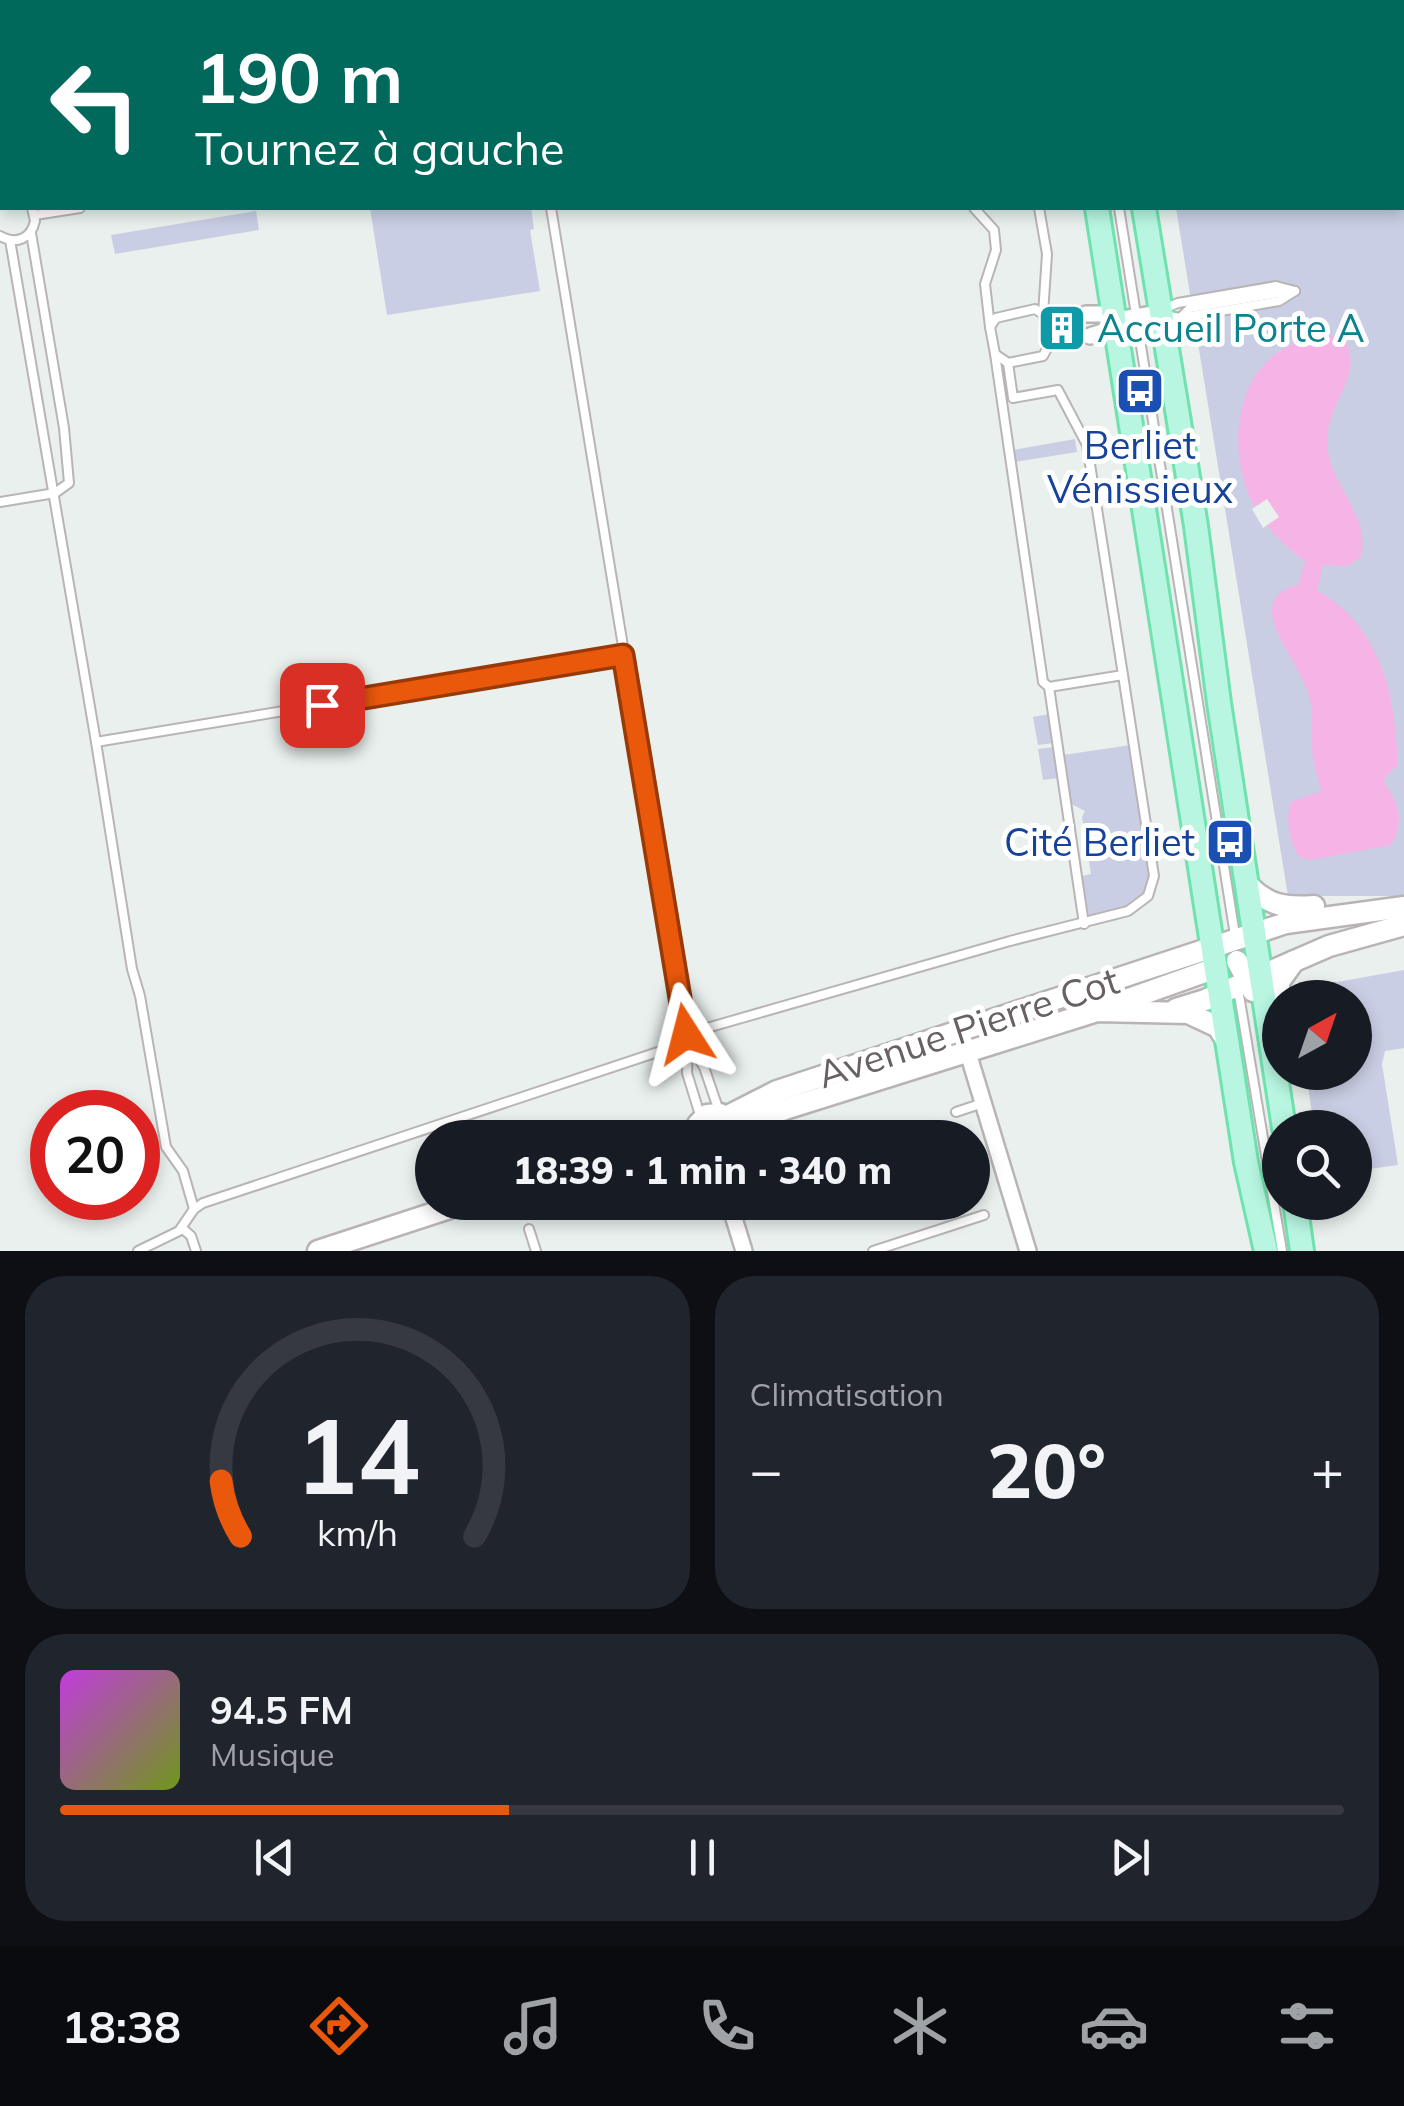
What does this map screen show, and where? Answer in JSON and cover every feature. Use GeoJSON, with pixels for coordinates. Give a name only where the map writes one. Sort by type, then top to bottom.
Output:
{"type":"FeatureCollection","features":[{"type":"Feature","properties":{"kind":"main road"},"geometry":{"type":"LineString","coordinates":[[1099,210],[1154,314],[1248,886],[1231,950],[1242,984],[1226,1040],[1246,1162],[1266,1251]]}},
{"type":"Feature","properties":{"kind":"main road"},"geometry":{"type":"LineString","coordinates":[[1144,210],[1185,783],[1231,950],[1282,1110]]}},
{"type":"Feature","properties":{"kind":"main road"},"geometry":{"type":"LineString","coordinates":[[1298,1220],[1302,1251]]}},
{"type":"Feature","properties":{"kind":"street"},"geometry":{"type":"LineString","coordinates":[[1086,314],[1154,314]]}},
{"type":"Feature","properties":{"kind":"street"},"geometry":{"type":"LineString","coordinates":[[1090,336],[1154,314]]}},
{"type":"Feature","properties":{"kind":"street"},"geometry":{"type":"LineString","coordinates":[[1248,886],[1271,904],[1288,908],[1332,905],[1380,911]]}},
{"type":"Feature","properties":{"kind":"street"},"geometry":{"type":"LineString","coordinates":[[1242,984],[1231,950],[1314,916],[1404,907]]}},
{"type":"Feature","properties":{"kind":"street","name":"Avenue Pierre Cot"},"geometry":{"type":"LineString","coordinates":[[1169,1011],[1362,934],[1404,925]]}},
{"type":"Feature","properties":{"kind":"street","name":"Avenue Pierre Cot"},"geometry":{"type":"LineString","coordinates":[[753,1120],[1098,1011],[1231,950]]}},
{"type":"Feature","properties":{"kind":"street","name":"Avenue Pierre Cot"},"geometry":{"type":"LineString","coordinates":[[727,1120],[777,1091],[960,1030],[1231,950]]}},
{"type":"Feature","properties":{"kind":"street"},"geometry":{"type":"LineString","coordinates":[[1280,980],[1295,960]]}},
{"type":"Feature","properties":{"kind":"street","name":"Avenue Pierre Cot"},"geometry":{"type":"LineString","coordinates":[[1098,1011],[1169,1011],[1206,1018],[1218,1026],[1226,1040]]}},
{"type":"Feature","properties":{"kind":"street"},"geometry":{"type":"LineString","coordinates":[[960,1030],[1028,1251]]}},
{"type":"Feature","properties":{"kind":"street"},"geometry":{"type":"LineString","coordinates":[[1280,1098],[1281,1090]]}},
{"type":"Feature","properties":{"kind":"street"},"geometry":{"type":"LineString","coordinates":[[318,1251],[415,1219]]}},
{"type":"Feature","properties":{"kind":"street"},"geometry":{"type":"LineString","coordinates":[[734,1220],[742,1250]]}},
{"type":"Feature","properties":{"kind":"lane"},"geometry":{"type":"LineString","coordinates":[[551,210],[687,1038],[687,1073],[707,1120]]}},
{"type":"Feature","properties":{"kind":"lane"},"geometry":{"type":"LineString","coordinates":[[976,210],[994,230],[996,250],[984,284],[1084,924]]}},
{"type":"Feature","properties":{"kind":"lane"},"geometry":{"type":"LineString","coordinates":[[995,354],[1008,362],[1044,356],[1050,342],[1045,316],[1047,254],[1040,210]]}},
{"type":"Feature","properties":{"kind":"lane"},"geometry":{"type":"LineString","coordinates":[[1120,210],[1154,314],[1231,950]]}},
{"type":"Feature","properties":{"kind":"lane"},"geometry":{"type":"LineString","coordinates":[[0,502],[55,493],[69,483],[64,428],[31,233],[33,211]]}},
{"type":"Feature","properties":{"kind":"lane"},"geometry":{"type":"LineString","coordinates":[[0,236],[22,239],[31,233]]}},
{"type":"Feature","properties":{"kind":"lane"},"geometry":{"type":"LineString","coordinates":[[10,240],[132,969],[166,1147],[183,1172],[194,1209]]}},
{"type":"Feature","properties":{"kind":"lane"},"geometry":{"type":"LineString","coordinates":[[1154,314],[1276,286],[1296,290]]}},
{"type":"Feature","properties":{"kind":"lane"},"geometry":{"type":"LineString","coordinates":[[1154,314],[1279,300],[1296,290]]}},
{"type":"Feature","properties":{"kind":"lane"},"geometry":{"type":"LineString","coordinates":[[1154,314],[1296,290]]}},
{"type":"Feature","properties":{"kind":"lane"},"geometry":{"type":"LineString","coordinates":[[990,327],[1000,314],[1035,309],[1045,316],[1086,314]]}},
{"type":"Feature","properties":{"kind":"lane"},"geometry":{"type":"LineString","coordinates":[[1050,342],[1090,336]]}},
{"type":"Feature","properties":{"kind":"lane"},"geometry":{"type":"LineString","coordinates":[[138,1251],[170,1240],[203,1203],[687,1038],[1010,940],[1084,924],[1138,906],[1148,896],[1154,876],[1086,445],[1058,390],[1013,398],[1008,362]]}},
{"type":"Feature","properties":{"kind":"lane"},"geometry":{"type":"LineString","coordinates":[[96,742],[623,655]]}},
{"type":"Feature","properties":{"kind":"lane"},"geometry":{"type":"LineString","coordinates":[[1049,687],[1123,674]]}},
{"type":"Feature","properties":{"kind":"lane"},"geometry":{"type":"LineString","coordinates":[[1242,984],[1282,1251]]}},
{"type":"Feature","properties":{"kind":"lane"},"geometry":{"type":"LineString","coordinates":[[687,1038],[704,1067],[710,1120]]}},
{"type":"Feature","properties":{"kind":"lane"},"geometry":{"type":"LineString","coordinates":[[956,1112],[983,1103]]}},
{"type":"Feature","properties":{"kind":"lane"},"geometry":{"type":"LineString","coordinates":[[873,1251],[971,1220]]}},
{"type":"Feature","properties":{"kind":"lane"},"geometry":{"type":"LineString","coordinates":[[182,1228],[192,1236],[196,1251]]}},
{"type":"Feature","properties":{"kind":"lane"},"geometry":{"type":"LineString","coordinates":[[529,1229],[536,1251]]}},
{"type":"Feature","properties":{"kind":"shaded area"},"geometry":{"type":"Polygon","coordinates":[[[370,210],[531,210],[534,229],[530,230],[540,291],[387,315],[370,210]]]}},
{"type":"Feature","properties":{"kind":"shaded area"},"geometry":{"type":"Polygon","coordinates":[[[1176,210],[1404,210],[1404,896],[1288,896],[1176,210]]]}},
{"type":"Feature","properties":{"kind":"shaded area"},"geometry":{"type":"Polygon","coordinates":[[[256,211],[259,230],[115,254],[111,235],[256,211]]]}},
{"type":"Feature","properties":{"kind":"shaded area"},"geometry":{"type":"Polygon","coordinates":[[[1332,335],[1345,339],[1350,365],[1329,427],[1329,456],[1355,512],[1362,541],[1361,557],[1348,566],[1323,565],[1317,590],[1357,623],[1381,665],[1393,713],[1398,765],[1384,783],[1394,798],[1399,821],[1391,845],[1311,860],[1299,857],[1288,823],[1291,802],[1322,791],[1313,757],[1311,703],[1276,629],[1272,610],[1280,593],[1298,585],[1305,561],[1270,530],[1251,501],[1241,471],[1239,430],[1248,391],[1270,358],[1292,345],[1332,335]]]}},
{"type":"Feature","properties":{"kind":"shaded area"},"geometry":{"type":"Polygon","coordinates":[[[1075,439],[1077,452],[1015,462],[1013,450],[1075,439]]]}},
{"type":"Feature","properties":{"kind":"shaded area"},"geometry":{"type":"Polygon","coordinates":[[[1049,714],[1054,743],[1038,745],[1033,717],[1049,714]]]}},
{"type":"Feature","properties":{"kind":"shaded area"},"geometry":{"type":"Polygon","coordinates":[[[1131,745],[1149,884],[1131,903],[1089,916],[1082,876],[1091,874],[1082,817],[1085,811],[1071,804],[1063,755],[1131,745]]]}},
{"type":"Feature","properties":{"kind":"shaded area"},"geometry":{"type":"Polygon","coordinates":[[[1054,747],[1059,778],[1043,780],[1038,749],[1054,747]]]}},
{"type":"Feature","properties":{"kind":"shaded area"},"geometry":{"type":"Polygon","coordinates":[[[1404,970],[1404,1048],[1385,1051],[1382,1064],[1398,1165],[1372,1169],[1372,1110],[1311,1110],[1309,1090],[1372,1090],[1372,980],[1348,980],[1404,970]]]}},
{"type":"Feature","properties":{"kind":"pier"},"geometry":{"type":"Polygon","coordinates":[[[1267,499],[1279,517],[1263,528],[1252,509],[1267,499]]]}},
{"type":"Feature","properties":{"kind":"place","name":"Accueil Porte A"},"geometry":{"type":"Point","coordinates":[1062,328]}},
{"type":"Feature","properties":{"kind":"place","name":"Berliet Vénissieux"},"geometry":{"type":"Point","coordinates":[1140,391]}},
{"type":"Feature","properties":{"kind":"place","name":"Cité Berliet"},"geometry":{"type":"Point","coordinates":[1230,842]}},
{"type":"Feature","properties":{"kind":"route"},"geometry":{"type":"LineString","coordinates":[[322,705],[623,655],[686,1034]]}}]}
